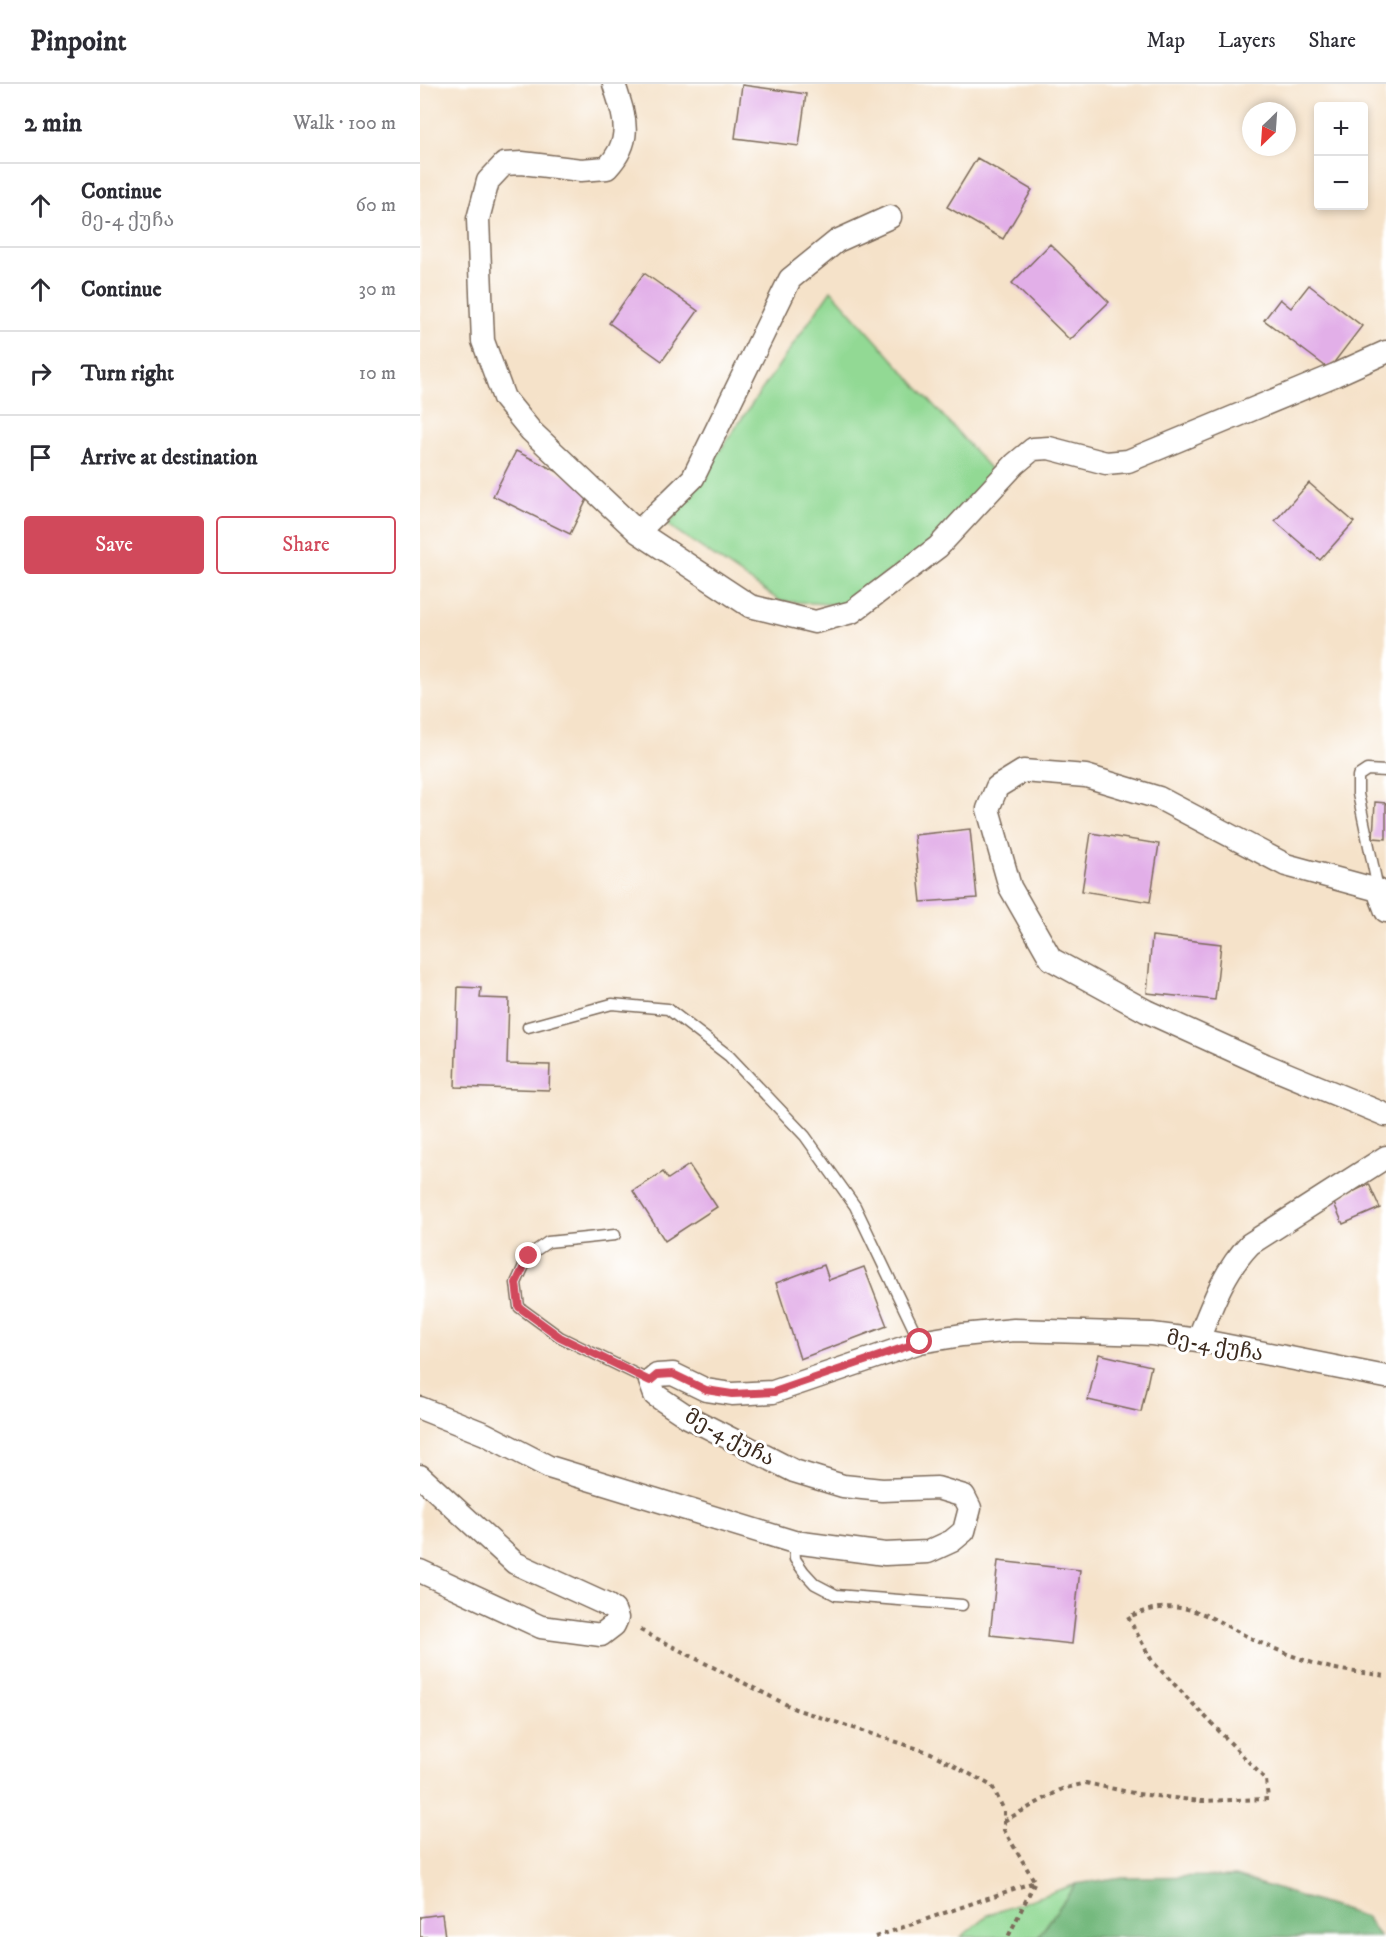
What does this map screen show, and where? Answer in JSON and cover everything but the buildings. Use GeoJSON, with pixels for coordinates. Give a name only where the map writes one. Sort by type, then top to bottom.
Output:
{"type":"FeatureCollection","features":[{"type":"Feature","properties":{"kind":"street"},"geometry":{"type":"LineString","coordinates":[[614,84],[621,106],[626,139],[618,156],[607,168],[581,170],[522,163],[504,164],[488,182],[478,219],[483,340],[504,398],[531,431],[638,532],[750,606],[815,622],[852,612],[938,547],[1015,464],[1034,449],[1049,448],[1106,463],[1128,461],[1386,352]]}},
{"type":"Feature","properties":{"kind":"street"},"geometry":{"type":"LineString","coordinates":[[638,532],[693,478],[790,279],[837,241],[890,217]]}},
{"type":"Feature","properties":{"kind":"street"},"geometry":{"type":"LineString","coordinates":[[1382,900],[1286,865],[1159,798],[1086,776],[1023,771],[997,786],[988,809],[1010,887],[1051,959],[1146,1011],[1265,1065],[1386,1115]]}},
{"type":"Feature","properties":{"kind":"street"},"geometry":{"type":"LineString","coordinates":[[1198,1340],[1223,1280],[1236,1258],[1250,1244],[1386,1157]]}},
{"type":"Feature","properties":{"kind":"street","name":"მე-4 ქუჩა"},"geometry":{"type":"LineString","coordinates":[[420,1408],[485,1434],[549,1467],[794,1542],[885,1554],[928,1552],[952,1541],[964,1531],[970,1508],[964,1496],[937,1488],[882,1490],[843,1486],[794,1471],[688,1417],[655,1395],[650,1381],[657,1375],[673,1374],[706,1390],[732,1394],[774,1392],[920,1342],[1014,1330],[1152,1334],[1198,1340],[1386,1377]]}},
{"type":"Feature","properties":{"kind":"street"},"geometry":{"type":"LineString","coordinates":[[420,1476],[515,1563],[607,1605],[614,1610],[617,1618],[614,1626],[601,1635],[541,1627],[420,1570]]}},
{"type":"Feature","properties":{"kind":"lane"},"geometry":{"type":"LineString","coordinates":[[1382,900],[1358,794],[1358,776],[1366,770],[1386,771]]}},
{"type":"Feature","properties":{"kind":"lane"},"geometry":{"type":"LineString","coordinates":[[528,1027],[612,1004],[668,1009],[729,1056],[805,1136],[855,1206],[920,1342]]}},
{"type":"Feature","properties":{"kind":"lane"},"geometry":{"type":"LineString","coordinates":[[615,1235],[548,1242],[529,1256],[516,1283],[519,1307],[560,1337],[650,1381]]}},
{"type":"Feature","properties":{"kind":"lane"},"geometry":{"type":"LineString","coordinates":[[794,1542],[795,1559],[804,1572],[815,1584],[836,1595],[962,1605]]}},
{"type":"Feature","properties":{"kind":"path"},"geometry":{"type":"LineString","coordinates":[[1004,1821],[1062,1789],[1086,1783],[1138,1794],[1201,1801],[1268,1800],[1266,1780],[1152,1661],[1128,1617],[1148,1609],[1173,1606],[1214,1617],[1265,1645],[1331,1668],[1386,1676]]}},
{"type":"Feature","properties":{"kind":"path"},"geometry":{"type":"LineString","coordinates":[[617,1618],[795,1709],[932,1754],[992,1786],[1004,1810],[1004,1830],[1035,1882]]}},
{"type":"Feature","properties":{"kind":"path"},"geometry":{"type":"LineString","coordinates":[[875,1937],[1035,1882]]}},
{"type":"Feature","properties":{"kind":"path"},"geometry":{"type":"LineString","coordinates":[[1008,1937],[1035,1882]]}},
{"type":"Feature","properties":{"kind":"green space"},"geometry":{"type":"Polygon","coordinates":[[[831,290],[995,474],[941,535],[843,605],[780,601],[668,525],[831,290]]]}},
{"type":"Feature","properties":{"kind":"green space"},"geometry":{"type":"Polygon","coordinates":[[[1236,1876],[1365,1917],[1380,1937],[1038,1937],[1076,1884],[1122,1877],[1236,1876]]]}},
{"type":"Feature","properties":{"kind":"green space"},"geometry":{"type":"Polygon","coordinates":[[[1076,1884],[1038,1937],[961,1937],[988,1915],[1076,1884]]]}},
{"type":"Feature","properties":{"kind":"route"},"geometry":{"type":"LineString","coordinates":[[529,1256],[516,1283],[519,1307],[560,1337],[650,1381],[657,1375],[673,1374],[706,1390],[732,1394],[774,1392],[920,1342]]}}]}
